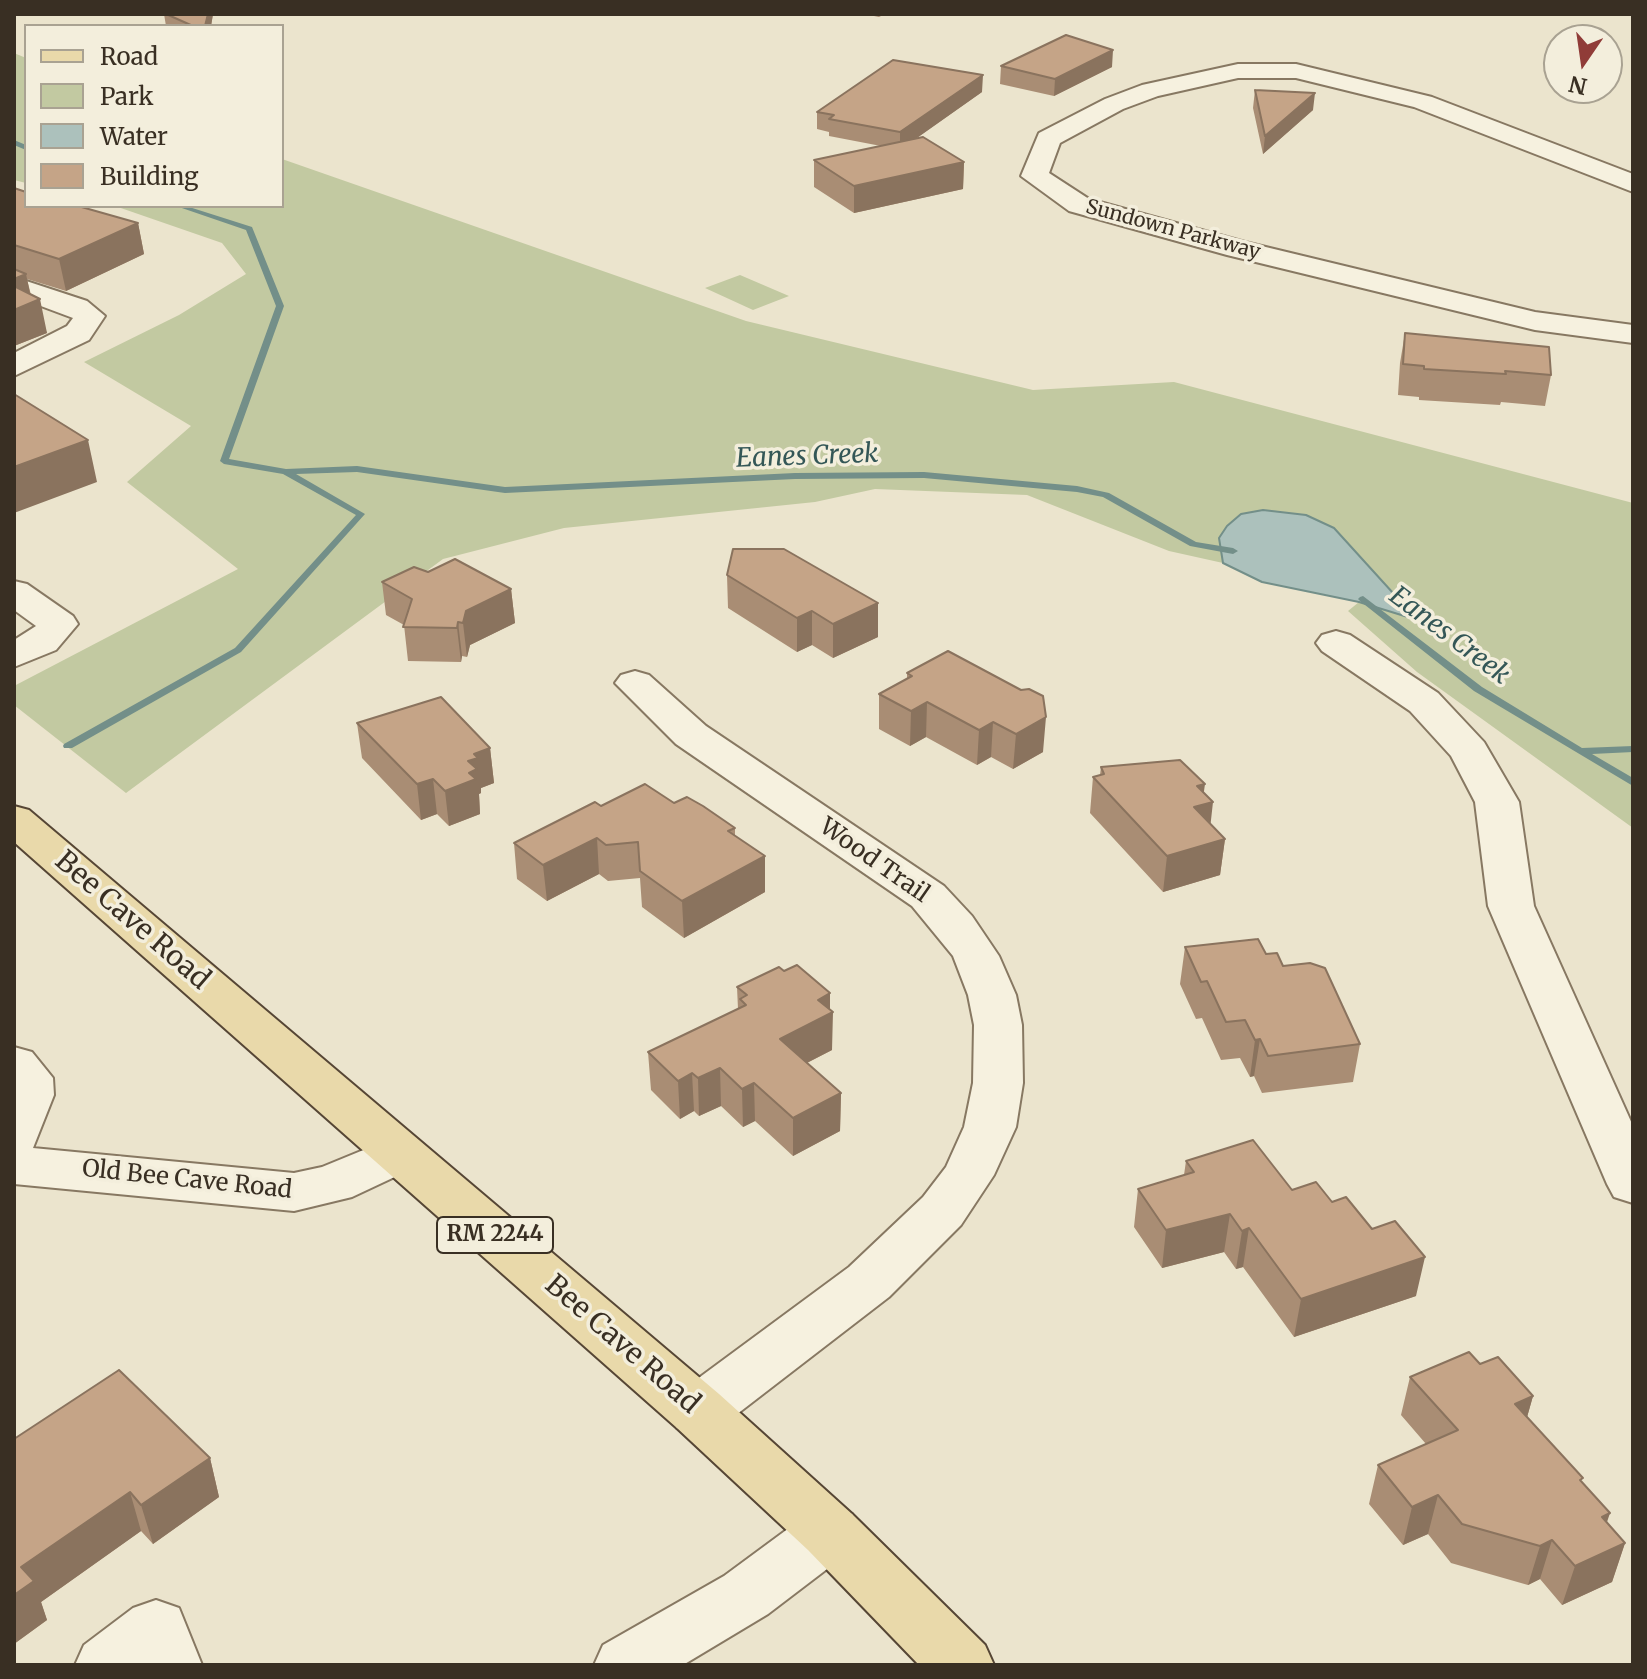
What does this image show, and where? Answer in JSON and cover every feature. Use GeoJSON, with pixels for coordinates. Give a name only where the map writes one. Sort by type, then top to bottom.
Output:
{"type":"FeatureCollection","features":[{"type":"Feature","properties":{"kind":"main road","name":"Bee Cave Road"},"geometry":{"type":"LineString","coordinates":[[14,819],[698,1411],[830,1532],[962,1665]]}},
{"type":"Feature","properties":{"kind":"street","name":"Sundown Parkway"},"geometry":{"type":"LineString","coordinates":[[1633,184],[1423,102],[1360,84],[1296,71],[1238,71],[1151,90],[1114,104],[1048,139],[1035,176],[1079,205],[1237,249],[1535,321],[1633,334]]}},
{"type":"Feature","properties":{"kind":"street"},"geometry":{"type":"LineString","coordinates":[[14,286],[76,307],[90,316],[78,333],[14,366]]}},
{"type":"Feature","properties":{"kind":"street"},"geometry":{"type":"LineString","coordinates":[[14,592],[59,624],[42,642],[14,655]]}},
{"type":"Feature","properties":{"kind":"street"},"geometry":{"type":"LineString","coordinates":[[1336,643],[1424,702],[1469,751],[1497,802],[1511,906],[1633,1184]]}},
{"type":"Feature","properties":{"kind":"street","name":"Wood Trail"},"geometry":{"type":"LineString","coordinates":[[635,683],[691,735],[928,896],[956,926],[976,956],[992,995],[998,1025],[998,1083],[990,1127],[968,1175],[942,1211],[908,1247],[821,1320],[698,1411]]}},
{"type":"Feature","properties":{"kind":"street"},"geometry":{"type":"LineString","coordinates":[[14,1064],[28,1078],[29,1095],[14,1137]]}},
{"type":"Feature","properties":{"kind":"street","name":"Old Bee Cave Road"},"geometry":{"type":"LineString","coordinates":[[14,1165],[294,1192],[333,1184],[400,1153]]}},
{"type":"Feature","properties":{"kind":"street"},"geometry":{"type":"LineString","coordinates":[[626,1665],[746,1595],[830,1532]]}},
{"type":"Feature","properties":{"kind":"street"},"geometry":{"type":"LineString","coordinates":[[107,1665],[156,1628],[170,1665]]}},
{"type":"Feature","properties":{"kind":"green space"},"geometry":{"type":"Polygon","coordinates":[[[14,53],[24,57],[24,182],[14,180],[14,53]]]}},
{"type":"Feature","properties":{"kind":"green space"},"geometry":{"type":"Polygon","coordinates":[[[284,160],[746,321],[1033,390],[1174,382],[1633,503],[1633,828],[1417,672],[1348,611],[1359,602],[1434,625],[1393,593],[1334,528],[1219,538],[1223,563],[1169,551],[1027,495],[875,489],[815,502],[564,528],[443,559],[126,793],[14,705],[14,686],[238,569],[127,482],[191,426],[84,362],[179,315],[246,274],[222,243],[121,208],[284,208],[284,160]]]}},
{"type":"Feature","properties":{"kind":"green space"},"geometry":{"type":"Polygon","coordinates":[[[740,275],[789,296],[753,310],[705,288],[740,275]]]}},
{"type":"Feature","properties":{"kind":"water"},"geometry":{"type":"Polygon","coordinates":[[[1263,510],[1306,515],[1334,528],[1393,593],[1437,626],[1359,602],[1262,582],[1223,563],[1219,538],[1227,526],[1241,514],[1263,510]]]}},
{"type":"Feature","properties":{"kind":"building"},"geometry":{"type":"Polygon","coordinates":[[[166,14],[208,14],[206,24],[188,24],[166,14]]]}},
{"type":"Feature","properties":{"kind":"building"},"geometry":{"type":"Polygon","coordinates":[[[1066,35],[1113,50],[1055,79],[1001,66],[1066,35]]]}},
{"type":"Feature","properties":{"kind":"building"},"geometry":{"type":"Polygon","coordinates":[[[893,60],[983,75],[900,132],[829,119],[834,115],[817,112],[893,60]]]}},
{"type":"Feature","properties":{"kind":"building"},"geometry":{"type":"Polygon","coordinates":[[[1255,90],[1315,93],[1265,136],[1255,90]]]}},
{"type":"Feature","properties":{"kind":"building"},"geometry":{"type":"Polygon","coordinates":[[[923,137],[964,162],[854,186],[814,160],[923,137]]]}},
{"type":"Feature","properties":{"kind":"building"},"geometry":{"type":"Polygon","coordinates":[[[14,188],[24,191],[24,208],[85,208],[138,223],[59,259],[14,245],[14,188]]]}},
{"type":"Feature","properties":{"kind":"building"},"geometry":{"type":"Polygon","coordinates":[[[14,269],[26,274],[14,279],[14,269]]]}},
{"type":"Feature","properties":{"kind":"building"},"geometry":{"type":"Polygon","coordinates":[[[14,286],[40,299],[14,310],[14,286]]]}},
{"type":"Feature","properties":{"kind":"building"},"geometry":{"type":"Polygon","coordinates":[[[1405,333],[1549,347],[1551,375],[1424,369],[1424,366],[1403,364],[1405,333]]]}},
{"type":"Feature","properties":{"kind":"building"},"geometry":{"type":"Polygon","coordinates":[[[14,394],[88,440],[14,467],[14,394]]]}},
{"type":"Feature","properties":{"kind":"building"},"geometry":{"type":"Polygon","coordinates":[[[733,549],[784,549],[878,603],[833,624],[812,611],[797,618],[727,575],[733,549]]]}},
{"type":"Feature","properties":{"kind":"building"},"geometry":{"type":"Polygon","coordinates":[[[455,559],[511,589],[466,611],[463,623],[458,622],[457,628],[403,627],[412,599],[382,582],[414,567],[428,572],[455,559]]]}},
{"type":"Feature","properties":{"kind":"building"},"geometry":{"type":"Polygon","coordinates":[[[948,651],[1021,690],[1029,689],[1043,696],[1046,717],[1016,734],[993,722],[979,730],[927,702],[911,711],[879,694],[912,676],[907,673],[948,651]]]}},
{"type":"Feature","properties":{"kind":"building"},"geometry":{"type":"Polygon","coordinates":[[[441,697],[490,748],[474,754],[478,758],[468,761],[477,769],[469,773],[476,779],[445,791],[433,779],[417,784],[357,723],[441,697]]]}},
{"type":"Feature","properties":{"kind":"building"},"geometry":{"type":"Polygon","coordinates":[[[1180,760],[1205,784],[1197,786],[1213,802],[1194,807],[1225,839],[1167,856],[1093,777],[1104,774],[1101,767],[1180,760]]]}},
{"type":"Feature","properties":{"kind":"building"},"geometry":{"type":"Polygon","coordinates":[[[645,784],[674,803],[687,797],[703,806],[735,828],[728,831],[765,856],[682,901],[640,871],[638,842],[606,845],[597,838],[543,865],[514,843],[595,802],[601,806],[645,784]]]}},
{"type":"Feature","properties":{"kind":"building"},"geometry":{"type":"Polygon","coordinates":[[[1258,939],[1266,954],[1277,953],[1283,966],[1310,963],[1325,968],[1360,1044],[1268,1056],[1260,1039],[1255,1040],[1245,1020],[1226,1022],[1207,981],[1201,982],[1185,947],[1258,939]]]}},
{"type":"Feature","properties":{"kind":"building"},"geometry":{"type":"Polygon","coordinates":[[[797,965],[830,993],[818,1000],[833,1012],[780,1039],[841,1093],[793,1118],[754,1083],[742,1089],[720,1068],[698,1078],[692,1073],[678,1081],[648,1052],[746,1005],[740,999],[747,995],[737,987],[779,967],[784,971],[797,965]]]}},
{"type":"Feature","properties":{"kind":"building"},"geometry":{"type":"Polygon","coordinates":[[[1253,1140],[1292,1190],[1316,1182],[1332,1202],[1346,1197],[1372,1229],[1395,1221],[1425,1257],[1301,1299],[1249,1228],[1242,1231],[1230,1214],[1166,1230],[1138,1189],[1194,1172],[1186,1161],[1253,1140]]]}},
{"type":"Feature","properties":{"kind":"building"},"geometry":{"type":"Polygon","coordinates":[[[1469,1352],[1480,1364],[1498,1357],[1533,1396],[1515,1404],[1583,1478],[1580,1480],[1610,1513],[1602,1517],[1625,1543],[1575,1566],[1552,1540],[1540,1546],[1462,1524],[1438,1495],[1412,1507],[1378,1465],[1458,1430],[1410,1377],[1469,1352]]]}},
{"type":"Feature","properties":{"kind":"building"},"geometry":{"type":"Polygon","coordinates":[[[119,1370],[210,1458],[141,1505],[130,1492],[21,1567],[34,1581],[14,1595],[14,1439],[119,1370]]]}},
{"type":"Feature","properties":{"kind":"waterway","name":"Eanes Creek"},"geometry":{"type":"LineString","coordinates":[[14,142],[24,147]]}},
{"type":"Feature","properties":{"kind":"waterway","name":"Eanes Creek"},"geometry":{"type":"LineString","coordinates":[[185,208],[249,229],[280,306],[224,461],[286,472],[357,469],[505,490],[795,476],[924,475],[1077,489],[1106,495],[1193,544],[1233,551]]}},
{"type":"Feature","properties":{"kind":"waterway"},"geometry":{"type":"LineString","coordinates":[[68,746],[238,650],[361,514],[287,473]]}},
{"type":"Feature","properties":{"kind":"waterway","name":"Eanes Creek"},"geometry":{"type":"LineString","coordinates":[[1363,599],[1478,689],[1633,783]]}},
{"type":"Feature","properties":{"kind":"waterway"},"geometry":{"type":"LineString","coordinates":[[1582,751],[1633,749]]}}]}
